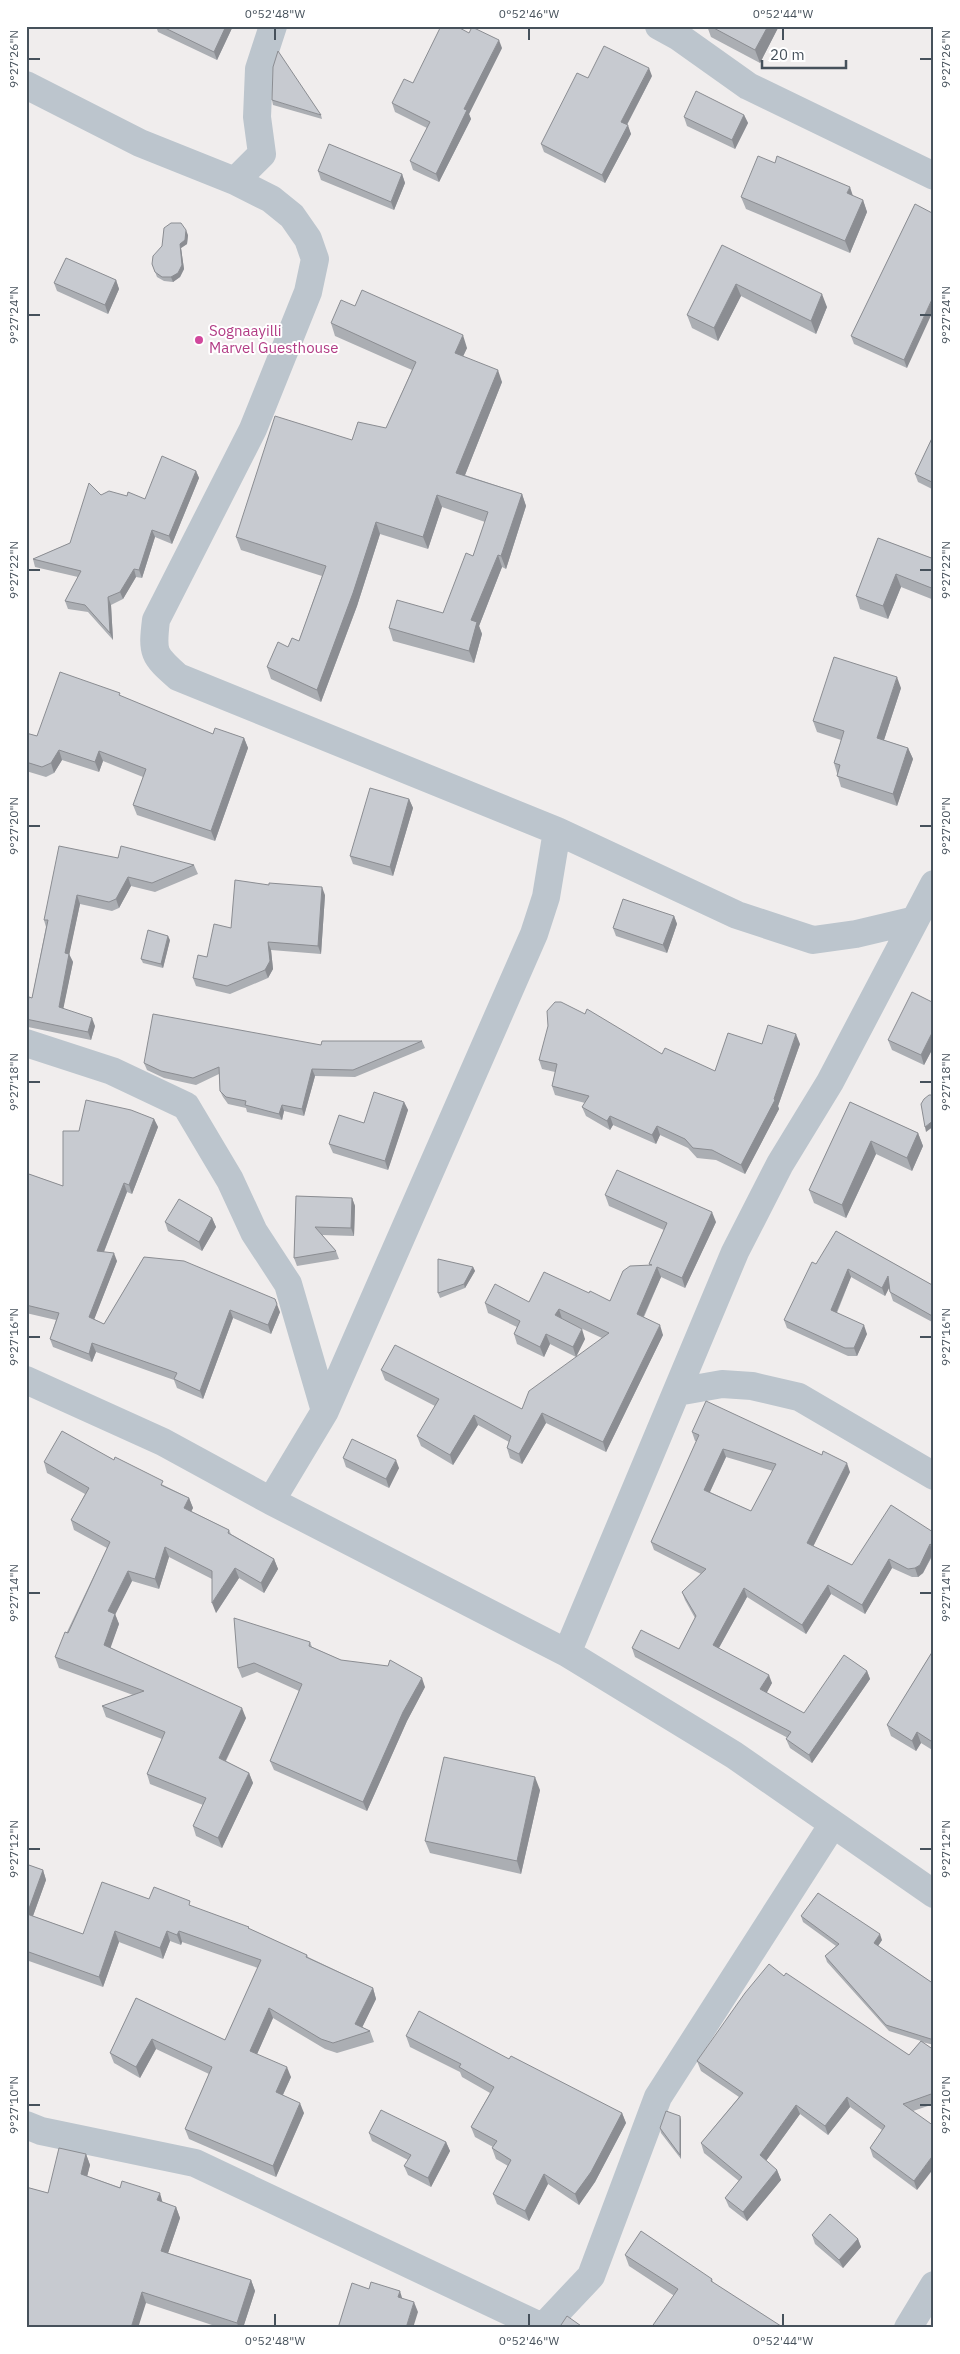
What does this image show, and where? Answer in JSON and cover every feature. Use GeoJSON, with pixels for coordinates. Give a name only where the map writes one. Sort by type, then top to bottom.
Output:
{"type":"FeatureCollection","features":[{"type":"Feature","properties":{"kind":"street"},"geometry":{"type":"LineString","coordinates":[[235,181],[262,154],[257,117],[260,69],[273,26]]}},
{"type":"Feature","properties":{"kind":"street"},"geometry":{"type":"LineString","coordinates":[[659,26],[679,37],[748,86],[934,176]]}},
{"type":"Feature","properties":{"kind":"street"},"geometry":{"type":"LineString","coordinates":[[26,85],[140,143],[235,181],[271,199],[292,216],[308,239],[315,259],[308,292],[254,429],[156,620],[153,645],[159,660],[178,677],[557,831],[738,915],[813,940],[856,934],[915,920]]}},
{"type":"Feature","properties":{"kind":"street"},"geometry":{"type":"LineString","coordinates":[[271,1501],[325,1411],[534,934],[546,897],[557,831]]}},
{"type":"Feature","properties":{"kind":"street"},"geometry":{"type":"LineString","coordinates":[[567,1653],[735,1252],[780,1164],[830,1082],[934,884]]}},
{"type":"Feature","properties":{"kind":"street"},"geometry":{"type":"LineString","coordinates":[[26,1043],[112,1071],[186,1106],[230,1180],[254,1232],[288,1284],[325,1411]]}},
{"type":"Feature","properties":{"kind":"street"},"geometry":{"type":"LineString","coordinates":[[26,1380],[164,1442],[271,1501],[567,1653],[734,1755],[934,1894]]}},
{"type":"Feature","properties":{"kind":"street"},"geometry":{"type":"LineString","coordinates":[[677,1392],[722,1384],[752,1386],[799,1397],[934,1476]]}},
{"type":"Feature","properties":{"kind":"street"},"geometry":{"type":"LineString","coordinates":[[26,2126],[41,2131],[196,2164],[542,2328],[591,2276],[658,2097],[834,1824]]}},
{"type":"Feature","properties":{"kind":"street"},"geometry":{"type":"LineString","coordinates":[[908,2328],[934,2285]]}},
{"type":"Feature","properties":{"kind":"building"},"geometry":{"type":"Polygon","coordinates":[[[161,26],[226,26],[214,52],[161,26]]]}},
{"type":"Feature","properties":{"kind":"building"},"geometry":{"type":"Polygon","coordinates":[[[441,26],[456,26],[469,33],[472,27],[499,40],[464,109],[467,110],[436,174],[410,161],[430,122],[392,103],[404,79],[413,83],[441,26]]]}},
{"type":"Feature","properties":{"kind":"building"},"geometry":{"type":"Polygon","coordinates":[[[710,26],[768,26],[755,50],[710,26]]]}},
{"type":"Feature","properties":{"kind":"building"},"geometry":{"type":"Polygon","coordinates":[[[604,46],[649,68],[621,122],[628,125],[602,175],[541,144],[577,73],[588,78],[604,46]]]}},
{"type":"Feature","properties":{"kind":"building"},"geometry":{"type":"Polygon","coordinates":[[[278,51],[321,115],[272,100],[273,67],[278,51]]]}},
{"type":"Feature","properties":{"kind":"building"},"geometry":{"type":"Polygon","coordinates":[[[696,91],[744,115],[732,140],[684,117],[696,91]]]}},
{"type":"Feature","properties":{"kind":"building"},"geometry":{"type":"Polygon","coordinates":[[[329,144],[402,174],[391,202],[318,171],[329,144]]]}},
{"type":"Feature","properties":{"kind":"building"},"geometry":{"type":"Polygon","coordinates":[[[758,156],[775,163],[777,156],[850,187],[847,193],[863,200],[845,241],[741,197],[758,156]]]}},
{"type":"Feature","properties":{"kind":"building"},"geometry":{"type":"Polygon","coordinates":[[[915,204],[934,214],[934,295],[904,360],[851,336],[915,204]]]}},
{"type":"Feature","properties":{"kind":"building"},"geometry":{"type":"Polygon","coordinates":[[[171,223],[181,223],[186,230],[185,240],[180,244],[182,265],[178,273],[171,277],[162,277],[155,272],[152,264],[153,256],[162,246],[164,228],[171,223]]]}},
{"type":"Feature","properties":{"kind":"building"},"geometry":{"type":"Polygon","coordinates":[[[722,245],[822,294],[811,321],[736,284],[714,328],[687,315],[722,245]]]}},
{"type":"Feature","properties":{"kind":"building"},"geometry":{"type":"Polygon","coordinates":[[[66,258],[116,280],[105,305],[54,283],[66,258]]]}},
{"type":"Feature","properties":{"kind":"building"},"geometry":{"type":"Polygon","coordinates":[[[362,290],[463,335],[455,353],[498,370],[456,473],[522,494],[501,556],[498,555],[471,620],[477,622],[469,651],[389,628],[397,600],[443,613],[466,553],[473,556],[488,512],[437,495],[423,537],[376,522],[353,593],[317,690],[267,667],[278,642],[288,647],[292,638],[299,641],[326,566],[236,537],[275,416],[352,440],[358,422],[386,428],[416,362],[331,323],[341,300],[355,306],[362,290]]]}},
{"type":"Feature","properties":{"kind":"building"},"geometry":{"type":"Polygon","coordinates":[[[934,434],[934,483],[915,474],[934,434]]]}},
{"type":"Feature","properties":{"kind":"building"},"geometry":{"type":"Polygon","coordinates":[[[162,456],[196,471],[169,536],[152,530],[139,570],[134,569],[120,592],[108,597],[110,633],[85,605],[65,601],[81,571],[33,559],[70,543],[89,483],[101,495],[109,491],[127,496],[128,492],[145,499],[162,456]]]}},
{"type":"Feature","properties":{"kind":"building"},"geometry":{"type":"Polygon","coordinates":[[[878,538],[934,559],[934,589],[896,574],[883,606],[856,596],[878,538]]]}},
{"type":"Feature","properties":{"kind":"building"},"geometry":{"type":"Polygon","coordinates":[[[834,657],[897,677],[877,738],[908,748],[893,794],[837,776],[840,765],[834,763],[844,731],[813,721],[834,657]]]}},
{"type":"Feature","properties":{"kind":"building"},"geometry":{"type":"Polygon","coordinates":[[[60,672],[120,693],[119,695],[213,734],[215,728],[244,738],[211,831],[133,805],[146,769],[99,751],[95,762],[59,750],[51,763],[42,767],[26,762],[26,733],[37,736],[60,672]]]}},
{"type":"Feature","properties":{"kind":"building"},"geometry":{"type":"Polygon","coordinates":[[[370,788],[409,799],[390,867],[350,856],[370,788]]]}},
{"type":"Feature","properties":{"kind":"building"},"geometry":{"type":"Polygon","coordinates":[[[59,846],[118,858],[121,846],[194,865],[152,883],[128,877],[116,899],[109,902],[77,895],[65,953],[69,954],[59,1007],[92,1018],[88,1032],[26,1019],[29,997],[32,998],[48,920],[44,920],[59,846]]]}},
{"type":"Feature","properties":{"kind":"building"},"geometry":{"type":"Polygon","coordinates":[[[235,880],[269,885],[269,883],[322,887],[318,946],[268,942],[270,961],[265,970],[227,986],[193,978],[198,955],[207,957],[214,924],[231,928],[235,880]]]}},
{"type":"Feature","properties":{"kind":"building"},"geometry":{"type":"Polygon","coordinates":[[[623,899],[674,916],[663,945],[613,928],[623,899]]]}},
{"type":"Feature","properties":{"kind":"building"},"geometry":{"type":"Polygon","coordinates":[[[148,930],[168,936],[161,964],[141,959],[148,930]]]}},
{"type":"Feature","properties":{"kind":"building"},"geometry":{"type":"Polygon","coordinates":[[[912,992],[934,1003],[934,1034],[932,1033],[921,1055],[888,1040],[912,992]]]}},
{"type":"Feature","properties":{"kind":"building"},"geometry":{"type":"Polygon","coordinates":[[[555,1002],[561,1002],[585,1014],[587,1009],[662,1054],[665,1048],[715,1071],[728,1033],[762,1044],[768,1025],[796,1034],[775,1100],[741,1165],[712,1150],[693,1148],[685,1139],[657,1126],[652,1135],[610,1116],[607,1121],[582,1107],[589,1096],[552,1086],[557,1064],[539,1060],[548,1026],[547,1011],[555,1002]]]}},
{"type":"Feature","properties":{"kind":"building"},"geometry":{"type":"Polygon","coordinates":[[[153,1014],[321,1045],[322,1041],[422,1041],[353,1070],[312,1069],[302,1109],[282,1105],[279,1114],[245,1105],[246,1101],[226,1097],[220,1091],[219,1067],[193,1078],[161,1071],[144,1063],[153,1014]]]}},
{"type":"Feature","properties":{"kind":"building"},"geometry":{"type":"Polygon","coordinates":[[[374,1092],[404,1102],[385,1161],[329,1144],[339,1115],[364,1123],[374,1092]]]}},
{"type":"Feature","properties":{"kind":"building"},"geometry":{"type":"Polygon","coordinates":[[[929,1095],[934,1095],[934,1120],[925,1127],[921,1104],[929,1095]]]}},
{"type":"Feature","properties":{"kind":"building"},"geometry":{"type":"Polygon","coordinates":[[[86,1100],[131,1110],[154,1119],[129,1185],[124,1183],[97,1251],[114,1253],[89,1317],[104,1324],[144,1257],[184,1261],[275,1299],[277,1304],[268,1325],[230,1310],[200,1391],[174,1379],[177,1373],[92,1343],[89,1354],[50,1339],[59,1313],[26,1305],[26,1173],[63,1186],[63,1131],[79,1131],[86,1100]]]}},
{"type":"Feature","properties":{"kind":"building"},"geometry":{"type":"Polygon","coordinates":[[[850,1102],[918,1133],[907,1158],[871,1141],[842,1205],[809,1190],[850,1102]]]}},
{"type":"Feature","properties":{"kind":"building"},"geometry":{"type":"Polygon","coordinates":[[[617,1170],[712,1212],[682,1278],[657,1267],[637,1314],[660,1325],[603,1442],[542,1413],[519,1454],[507,1448],[511,1436],[474,1415],[450,1455],[417,1436],[439,1399],[381,1370],[395,1345],[522,1409],[529,1391],[609,1333],[559,1309],[555,1315],[582,1329],[573,1347],[546,1334],[540,1347],[514,1334],[520,1321],[485,1303],[495,1284],[529,1302],[544,1272],[610,1301],[623,1271],[630,1266],[652,1265],[649,1264],[667,1223],[605,1195],[617,1170]]]}},
{"type":"Feature","properties":{"kind":"building"},"geometry":{"type":"Polygon","coordinates":[[[296,1196],[352,1198],[351,1228],[315,1227],[336,1251],[294,1258],[296,1196]]]}},
{"type":"Feature","properties":{"kind":"building"},"geometry":{"type":"Polygon","coordinates":[[[179,1199],[212,1218],[199,1242],[165,1222],[179,1199]]]}},
{"type":"Feature","properties":{"kind":"building"},"geometry":{"type":"Polygon","coordinates":[[[836,1231],[934,1286],[934,1317],[890,1292],[888,1276],[882,1288],[848,1269],[831,1310],[864,1325],[854,1348],[845,1348],[784,1320],[812,1262],[816,1264],[836,1231]]]}},
{"type":"Feature","properties":{"kind":"building"},"geometry":{"type":"Polygon","coordinates":[[[438,1259],[473,1267],[464,1284],[438,1293],[438,1259]]]}},
{"type":"Feature","properties":{"kind":"building"},"geometry":{"type":"Polygon","coordinates":[[[706,1401],[822,1455],[823,1451],[847,1463],[807,1543],[852,1565],[891,1505],[934,1531],[934,1547],[930,1544],[920,1565],[908,1569],[889,1559],[862,1605],[828,1585],[802,1625],[744,1588],[713,1645],[769,1675],[760,1689],[804,1713],[844,1655],[867,1671],[809,1755],[786,1739],[791,1732],[632,1648],[641,1630],[679,1649],[696,1616],[682,1592],[706,1569],[651,1542],[699,1435],[692,1432],[706,1401]],[[723,1449],[704,1490],[751,1511],[776,1464],[723,1449]]]}},
{"type":"Feature","properties":{"kind":"building"},"geometry":{"type":"Polygon","coordinates":[[[62,1431],[114,1460],[115,1457],[163,1481],[161,1485],[189,1498],[184,1508],[229,1530],[228,1533],[274,1559],[261,1583],[235,1568],[212,1603],[212,1571],[165,1547],[155,1579],[128,1571],[108,1611],[115,1614],[104,1645],[242,1708],[219,1758],[249,1773],[218,1838],[193,1826],[206,1798],[147,1774],[165,1732],[102,1706],[144,1691],[55,1657],[65,1632],[68,1633],[110,1542],[71,1520],[89,1488],[44,1462],[62,1431]]]}},
{"type":"Feature","properties":{"kind":"building"},"geometry":{"type":"Polygon","coordinates":[[[352,1439],[396,1460],[386,1479],[343,1458],[352,1439]]]}},
{"type":"Feature","properties":{"kind":"building"},"geometry":{"type":"Polygon","coordinates":[[[234,1618],[310,1642],[309,1646],[341,1660],[388,1666],[390,1660],[422,1678],[403,1712],[363,1802],[270,1761],[302,1684],[254,1663],[238,1668],[234,1618]]]}},
{"type":"Feature","properties":{"kind":"building"},"geometry":{"type":"Polygon","coordinates":[[[934,1649],[934,1743],[917,1732],[912,1741],[887,1725],[934,1649]]]}},
{"type":"Feature","properties":{"kind":"building"},"geometry":{"type":"Polygon","coordinates":[[[444,1757],[535,1777],[517,1861],[425,1841],[444,1757]]]}},
{"type":"Feature","properties":{"kind":"building"},"geometry":{"type":"Polygon","coordinates":[[[26,1864],[43,1870],[27,1914],[83,1934],[102,1882],[149,1899],[154,1887],[190,1901],[189,1905],[249,1927],[307,1955],[306,1957],[373,1988],[355,2024],[370,2031],[333,2043],[321,2039],[269,2008],[250,2051],[287,2067],[276,2092],[300,2103],[273,2166],[185,2129],[212,2067],[152,2039],[136,2067],[110,2053],[136,1998],[225,2040],[261,1960],[179,1931],[177,1935],[167,1931],[160,1948],[115,1931],[99,1977],[26,1951],[26,1864]]]}},
{"type":"Feature","properties":{"kind":"building"},"geometry":{"type":"Polygon","coordinates":[[[818,1893],[880,1934],[874,1943],[934,1984],[934,2040],[886,2025],[825,1956],[839,1944],[801,1916],[818,1893]]]}},
{"type":"Feature","properties":{"kind":"building"},"geometry":{"type":"Polygon","coordinates":[[[769,1964],[784,1976],[786,1973],[909,2055],[921,2041],[934,2050],[934,2093],[903,2104],[934,2126],[934,2154],[914,2181],[870,2148],[885,2126],[847,2097],[825,2126],[796,2105],[760,2155],[777,2170],[743,2212],[725,2198],[742,2177],[701,2143],[743,2093],[697,2061],[745,1993],[769,1964]]]}},
{"type":"Feature","properties":{"kind":"building"},"geometry":{"type":"Polygon","coordinates":[[[419,2011],[509,2059],[511,2056],[622,2113],[591,2172],[575,2194],[544,2174],[525,2211],[493,2194],[511,2160],[492,2148],[497,2141],[471,2127],[494,2087],[459,2067],[461,2064],[406,2036],[419,2011]]]}},
{"type":"Feature","properties":{"kind":"building"},"geometry":{"type":"Polygon","coordinates":[[[381,2110],[446,2142],[428,2178],[404,2166],[411,2155],[369,2133],[381,2110]]]}},
{"type":"Feature","properties":{"kind":"building"},"geometry":{"type":"Polygon","coordinates":[[[666,2111],[680,2116],[680,2155],[660,2128],[666,2111]]]}},
{"type":"Feature","properties":{"kind":"building"},"geometry":{"type":"Polygon","coordinates":[[[59,2148],[86,2154],[81,2174],[120,2188],[122,2181],[160,2193],[157,2200],[176,2207],[161,2251],[251,2280],[237,2323],[142,2292],[131,2328],[26,2328],[26,2187],[48,2193],[59,2148]]]}},
{"type":"Feature","properties":{"kind":"building"},"geometry":{"type":"Polygon","coordinates":[[[830,2214],[858,2239],[839,2260],[812,2235],[830,2214]]]}},
{"type":"Feature","properties":{"kind":"building"},"geometry":{"type":"Polygon","coordinates":[[[641,2231],[712,2279],[711,2281],[784,2328],[651,2328],[678,2289],[625,2255],[641,2231]]]}},
{"type":"Feature","properties":{"kind":"building"},"geometry":{"type":"Polygon","coordinates":[[[371,2282],[400,2291],[398,2297],[414,2302],[406,2328],[338,2328],[352,2283],[369,2289],[371,2282]]]}},
{"type":"Feature","properties":{"kind":"building"},"geometry":{"type":"Polygon","coordinates":[[[567,2316],[584,2328],[559,2328],[567,2316]]]}},
{"type":"Feature","properties":{"kind":"place","name":"Sognaayilli Marvel Guesthouse"},"geometry":{"type":"Point","coordinates":[199,340]}}]}
